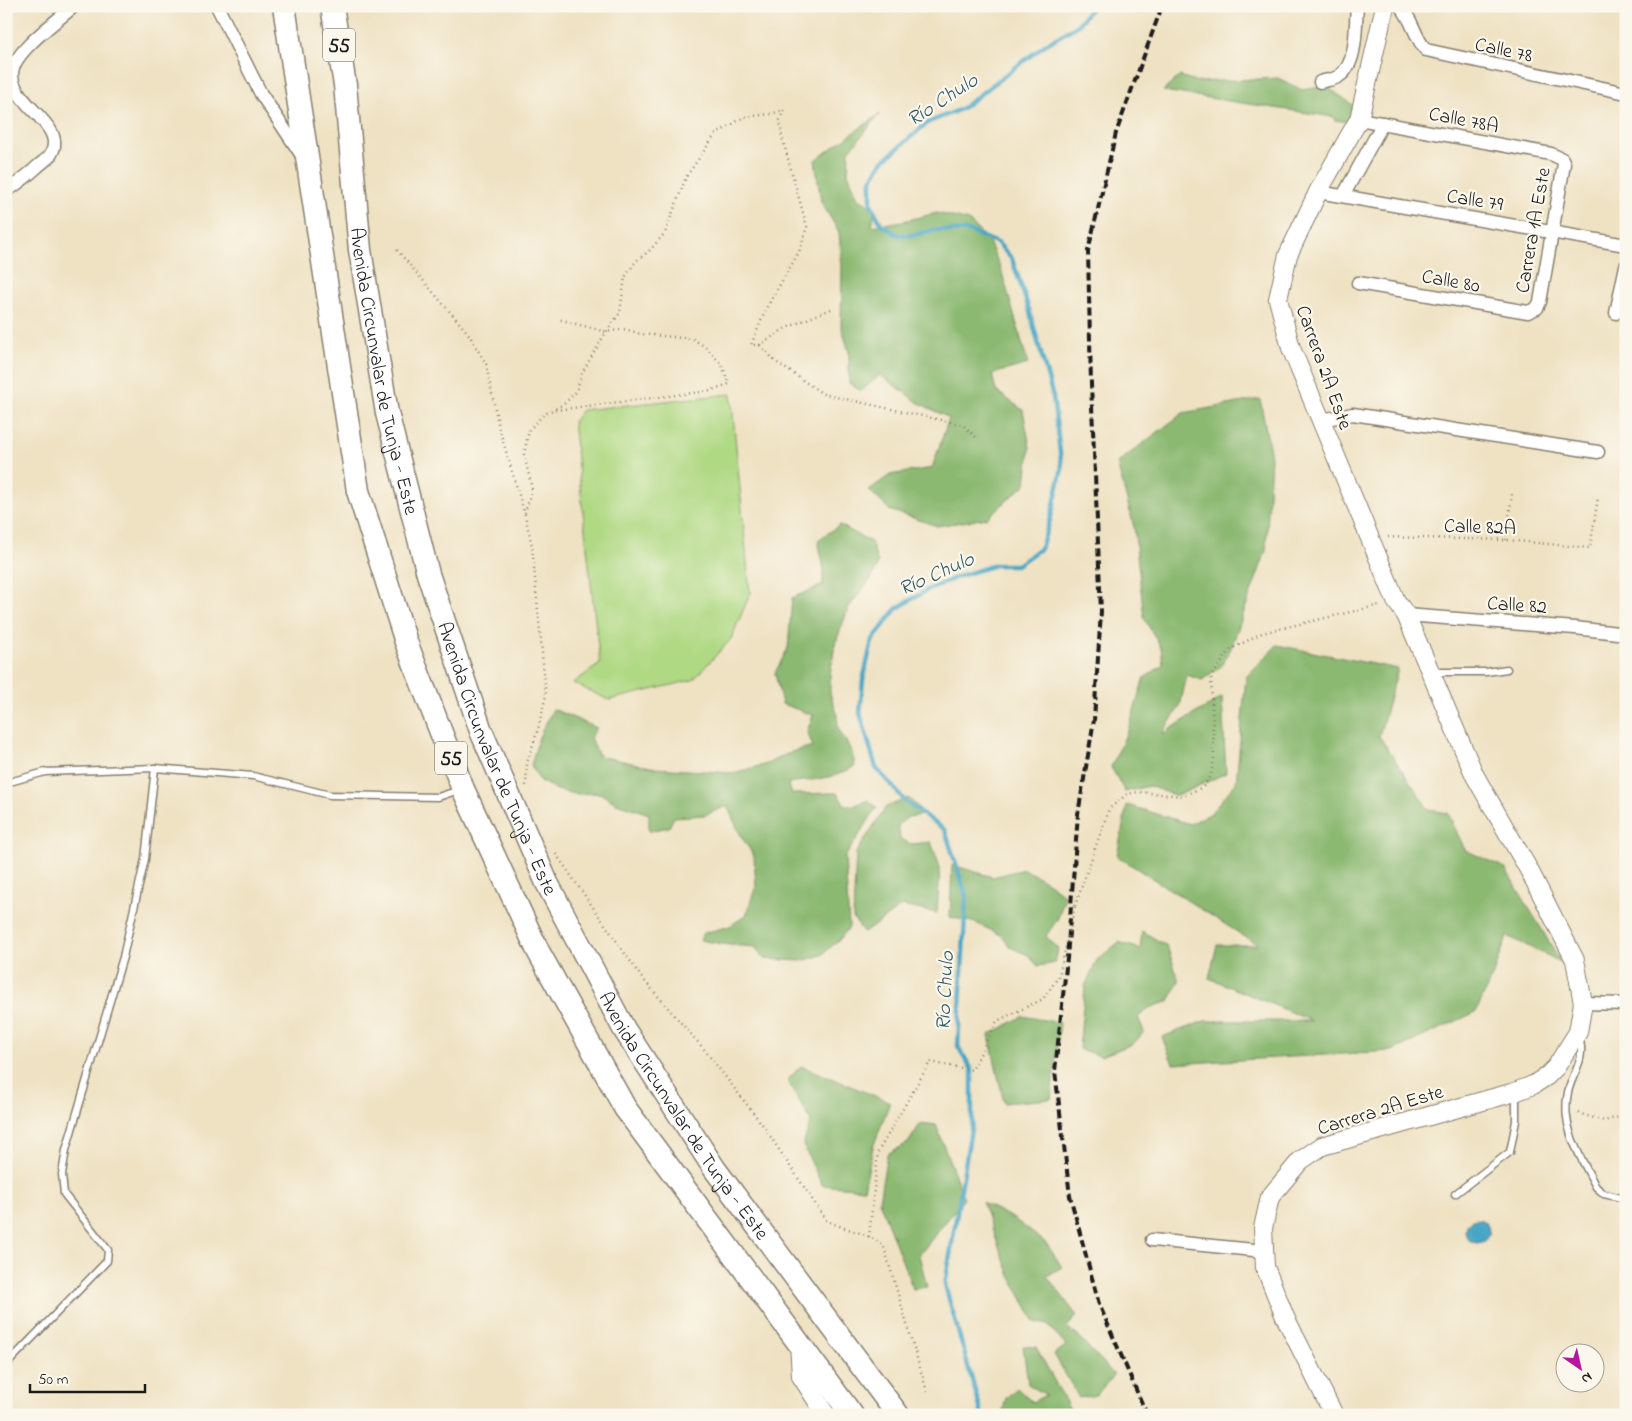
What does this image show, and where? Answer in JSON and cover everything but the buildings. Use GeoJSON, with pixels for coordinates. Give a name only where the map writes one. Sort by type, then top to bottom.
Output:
{"type":"FeatureCollection","features":[{"type":"Feature","properties":{"kind":"highway","name":"Avenida Circunvalar de Tunja - Este"},"geometry":{"type":"LineString","coordinates":[[284,6],[358,491],[406,642],[463,789],[538,951],[624,1108],[852,1415]]}},
{"type":"Feature","properties":{"kind":"highway","name":"Avenida Circunvalar de Tunja - Este"},"geometry":{"type":"LineString","coordinates":[[332,6],[345,85],[360,250],[387,413],[428,574],[481,731],[547,883],[624,1029],[714,1168],[898,1415]]}},
{"type":"Feature","properties":{"kind":"street"},"geometry":{"type":"LineString","coordinates":[[6,191],[19,183],[50,155],[55,140],[52,132],[16,91],[12,72],[20,54],[74,6]]}},
{"type":"Feature","properties":{"kind":"street"},"geometry":{"type":"LineString","coordinates":[[217,6],[261,94],[308,166]]}},
{"type":"Feature","properties":{"kind":"street"},"geometry":{"type":"LineString","coordinates":[[1320,82],[1338,78],[1346,70],[1352,57],[1357,6]]}},
{"type":"Feature","properties":{"kind":"street","name":"Carrera 2A Este"},"geometry":{"type":"LineString","coordinates":[[1334,1415],[1285,1317],[1265,1267],[1263,1228],[1270,1197],[1300,1161],[1322,1146],[1516,1092],[1547,1076],[1556,1067],[1578,1032],[1583,1003],[1575,960],[1529,870],[1475,776],[1369,537],[1292,348],[1278,299],[1288,255],[1318,192],[1359,119],[1385,6]]}},
{"type":"Feature","properties":{"kind":"street","name":"Calle 78"},"geometry":{"type":"LineString","coordinates":[[1400,6],[1410,18],[1419,43],[1426,50],[1626,93]]}},
{"type":"Feature","properties":{"kind":"street","name":"Calle 78A"},"geometry":{"type":"LineString","coordinates":[[1359,119],[1551,154],[1562,159]]}},
{"type":"Feature","properties":{"kind":"street"},"geometry":{"type":"LineString","coordinates":[[1343,196],[1383,123]]}},
{"type":"Feature","properties":{"kind":"street","name":"Carrera 1A Este"},"geometry":{"type":"LineString","coordinates":[[1537,308],[1540,302],[1564,164],[1562,159]]}},
{"type":"Feature","properties":{"kind":"street","name":"Calle 79"},"geometry":{"type":"LineString","coordinates":[[1318,192],[1552,230],[1626,245]]}},
{"type":"Feature","properties":{"kind":"street"},"geometry":{"type":"LineString","coordinates":[[1616,313],[1626,266]]}},
{"type":"Feature","properties":{"kind":"street","name":"Calle 80"},"geometry":{"type":"LineString","coordinates":[[1358,283],[1528,312],[1537,308]]}},
{"type":"Feature","properties":{"kind":"street"},"geometry":{"type":"LineString","coordinates":[[1321,420],[1353,414],[1363,415],[1598,452]]}},
{"type":"Feature","properties":{"kind":"street","name":"Calle 82"},"geometry":{"type":"LineString","coordinates":[[1401,608],[1626,634]]}},
{"type":"Feature","properties":{"kind":"street"},"geometry":{"type":"LineString","coordinates":[[1583,1003],[1626,1004]]}},
{"type":"Feature","properties":{"kind":"street"},"geometry":{"type":"LineString","coordinates":[[1152,1240],[1264,1251]]}},
{"type":"Feature","properties":{"kind":"street"},"geometry":{"type":"LineString","coordinates":[[798,1343],[801,1376],[826,1415]]}},
{"type":"Feature","properties":{"kind":"lane"},"geometry":{"type":"LineString","coordinates":[[1430,672],[1486,672],[1506,669]]}},
{"type":"Feature","properties":{"kind":"lane"},"geometry":{"type":"LineString","coordinates":[[6,782],[45,772],[155,768],[253,776],[330,795],[438,796],[463,789]]}},
{"type":"Feature","properties":{"kind":"lane"},"geometry":{"type":"LineString","coordinates":[[6,1365],[107,1262],[108,1250],[64,1194],[62,1174],[66,1150],[94,1061],[125,949],[146,859],[155,768]]}},
{"type":"Feature","properties":{"kind":"lane"},"geometry":{"type":"LineString","coordinates":[[1578,1032],[1582,1055],[1568,1092],[1568,1130],[1596,1187],[1604,1194],[1626,1199]]}},
{"type":"Feature","properties":{"kind":"lane"},"geometry":{"type":"LineString","coordinates":[[1455,1194],[1510,1152],[1516,1121],[1516,1092]]}},
{"type":"Feature","properties":{"kind":"path"},"geometry":{"type":"LineString","coordinates":[[525,515],[532,489],[524,454],[529,430],[544,415],[564,404],[576,392],[582,373],[606,332],[620,313],[625,277],[636,261],[649,251],[665,233],[686,177],[716,135],[744,117],[771,114],[784,110],[780,120],[782,137],[807,227],[799,252],[768,307],[751,345],[760,345],[784,329],[833,308]]}},
{"type":"Feature","properties":{"kind":"path"},"geometry":{"type":"LineString","coordinates":[[397,250],[468,333],[486,364],[499,428],[525,515],[532,546],[546,695],[539,726],[527,763],[526,784],[528,792]]}},
{"type":"Feature","properties":{"kind":"path"},"geometry":{"type":"LineString","coordinates":[[551,411],[709,391],[729,384],[722,365],[707,348],[693,339],[648,335],[625,329],[606,332],[558,319]]}},
{"type":"Feature","properties":{"kind":"path"},"geometry":{"type":"LineString","coordinates":[[760,345],[776,362],[823,394],[963,426],[978,439]]}},
{"type":"Feature","properties":{"kind":"path"},"geometry":{"type":"LineString","coordinates":[[1506,540],[1512,494]]}},
{"type":"Feature","properties":{"kind":"path","name":"Calle 82A"},"geometry":{"type":"LineString","coordinates":[[1369,537],[1506,540],[1590,548],[1598,497]]}},
{"type":"Feature","properties":{"kind":"path"},"geometry":{"type":"LineString","coordinates":[[868,1237],[878,1152],[930,1062],[972,1070],[998,1021],[1042,999],[1059,976],[1075,906],[1109,809],[1117,800],[1127,794],[1139,792],[1182,796],[1203,787],[1211,774],[1214,758],[1212,677],[1231,649],[1262,633],[1401,608]]}},
{"type":"Feature","properties":{"kind":"path"},"geometry":{"type":"LineString","coordinates":[[555,852],[642,978],[703,1048],[762,1124],[826,1220],[840,1228],[878,1241],[887,1255],[928,1395]]}},
{"type":"Feature","properties":{"kind":"path"},"geometry":{"type":"LineString","coordinates":[[1567,1109],[1604,1121],[1626,1115]]}},
{"type":"Feature","properties":{"kind":"green space"},"geometry":{"type":"Polygon","coordinates":[[[1180,76],[1198,82],[1278,78],[1302,90],[1326,86],[1359,109],[1356,123],[1334,120],[1334,117],[1163,91],[1180,76]]]}},
{"type":"Feature","properties":{"kind":"green space"},"geometry":{"type":"Polygon","coordinates":[[[880,114],[849,151],[848,173],[858,198],[875,209],[872,226],[937,213],[969,221],[988,240],[1001,269],[1028,364],[992,374],[996,391],[1023,410],[1030,448],[1026,484],[987,518],[937,526],[889,510],[869,490],[890,475],[932,468],[949,418],[919,403],[880,375],[861,391],[849,383],[849,352],[841,325],[842,266],[839,232],[821,202],[815,160],[880,114]]]}},
{"type":"Feature","properties":{"kind":"green space"},"geometry":{"type":"Polygon","coordinates":[[[731,394],[750,594],[731,639],[693,680],[609,700],[573,683],[600,664],[573,422],[582,410],[731,394]]]}},
{"type":"Feature","properties":{"kind":"green space"},"geometry":{"type":"Polygon","coordinates":[[[1260,399],[1271,457],[1266,551],[1231,648],[1221,666],[1202,680],[1187,675],[1180,706],[1162,734],[1222,697],[1226,773],[1177,796],[1149,786],[1125,792],[1111,767],[1128,730],[1144,678],[1163,665],[1161,648],[1144,618],[1134,527],[1117,463],[1183,413],[1260,399]]]}},
{"type":"Feature","properties":{"kind":"green space"},"geometry":{"type":"Polygon","coordinates":[[[840,525],[871,542],[878,563],[873,576],[849,607],[835,644],[830,675],[830,693],[837,713],[838,728],[852,752],[855,766],[838,774],[814,780],[788,783],[792,794],[837,793],[844,804],[853,806],[868,800],[877,807],[845,857],[849,927],[841,938],[822,955],[801,961],[765,959],[755,947],[700,940],[704,933],[730,926],[746,915],[756,886],[754,856],[741,836],[727,806],[705,815],[674,817],[669,827],[649,831],[649,814],[616,803],[600,793],[575,794],[557,790],[540,781],[531,765],[539,737],[553,709],[597,728],[590,738],[599,756],[656,768],[733,773],[767,764],[791,752],[813,746],[807,732],[813,715],[782,704],[775,673],[788,648],[792,598],[823,585],[823,564],[818,540],[840,525]]]}},
{"type":"Feature","properties":{"kind":"green space"},"geometry":{"type":"Polygon","coordinates":[[[1277,645],[1398,669],[1379,736],[1429,810],[1448,813],[1465,850],[1505,868],[1561,962],[1507,936],[1496,968],[1476,1012],[1392,1051],[1173,1064],[1162,1037],[1204,1021],[1312,1021],[1209,978],[1217,945],[1258,945],[1117,856],[1127,805],[1190,824],[1210,814],[1236,783],[1246,677],[1277,645]]]}},
{"type":"Feature","properties":{"kind":"green space"},"geometry":{"type":"Polygon","coordinates":[[[909,798],[923,815],[908,817],[898,825],[900,839],[911,844],[931,842],[940,867],[937,913],[902,906],[864,933],[853,918],[856,853],[886,807],[909,798]]]}},
{"type":"Feature","properties":{"kind":"green space"},"geometry":{"type":"Polygon","coordinates":[[[952,865],[993,877],[1024,869],[1049,883],[1065,896],[1058,918],[1046,936],[1058,949],[1055,963],[1038,966],[1028,955],[1010,947],[1001,935],[976,923],[950,917],[952,865]]]}},
{"type":"Feature","properties":{"kind":"green space"},"geometry":{"type":"Polygon","coordinates":[[[1142,931],[1167,946],[1179,981],[1169,1001],[1149,1008],[1138,1017],[1144,1032],[1133,1044],[1101,1056],[1079,1049],[1085,986],[1097,960],[1119,942],[1140,949],[1142,931]]]}},
{"type":"Feature","properties":{"kind":"green space"},"geometry":{"type":"Polygon","coordinates":[[[1023,1016],[1060,1023],[1051,1099],[1004,1103],[989,1035],[1023,1016]]]}},
{"type":"Feature","properties":{"kind":"green space"},"geometry":{"type":"Polygon","coordinates":[[[801,1066],[890,1102],[873,1147],[864,1189],[822,1185],[803,1145],[811,1121],[787,1080],[801,1066]]]}},
{"type":"Feature","properties":{"kind":"green space"},"geometry":{"type":"Polygon","coordinates":[[[921,1123],[936,1125],[964,1199],[919,1255],[927,1287],[913,1289],[879,1201],[887,1154],[908,1143],[921,1123]]]}},
{"type":"Feature","properties":{"kind":"green space"},"geometry":{"type":"Polygon","coordinates":[[[982,1202],[1014,1219],[1046,1243],[1062,1267],[1047,1276],[1077,1316],[1067,1327],[1078,1336],[1114,1375],[1096,1395],[1079,1398],[1054,1354],[1066,1346],[1048,1325],[1035,1322],[1010,1276],[982,1202]]]}},
{"type":"Feature","properties":{"kind":"green space"},"geometry":{"type":"Polygon","coordinates":[[[1023,1346],[1036,1347],[1073,1415],[1002,1415],[1006,1398],[1017,1388],[1032,1402],[1046,1395],[1028,1384],[1023,1346]]]}},
{"type":"Feature","properties":{"kind":"water"},"geometry":{"type":"Polygon","coordinates":[[[1477,1219],[1486,1222],[1489,1231],[1486,1240],[1477,1243],[1468,1240],[1465,1231],[1468,1222],[1477,1219]]]}},
{"type":"Feature","properties":{"kind":"waterway","name":"Río Chulo"},"geometry":{"type":"LineString","coordinates":[[982,1415],[945,1285],[972,1123],[972,1070],[958,1046],[966,896],[945,830],[906,802],[876,768],[860,713],[863,680],[872,641],[896,609],[925,591],[957,577],[995,565],[1017,565],[1041,548],[1051,517],[1062,468],[1053,397],[1029,309],[1012,259],[998,243],[969,231],[933,230],[914,235],[898,235],[881,224],[871,204],[871,180],[882,162],[927,123],[961,109],[1046,44],[1077,26],[1093,6]]}},
{"type":"Feature","properties":{"kind":"railway"},"geometry":{"type":"LineString","coordinates":[[1147,1415],[1099,1304],[1070,1196],[1055,1071],[1067,958],[1078,814],[1094,720],[1101,611],[1091,384],[1088,251],[1116,133],[1162,6]]}}]}
